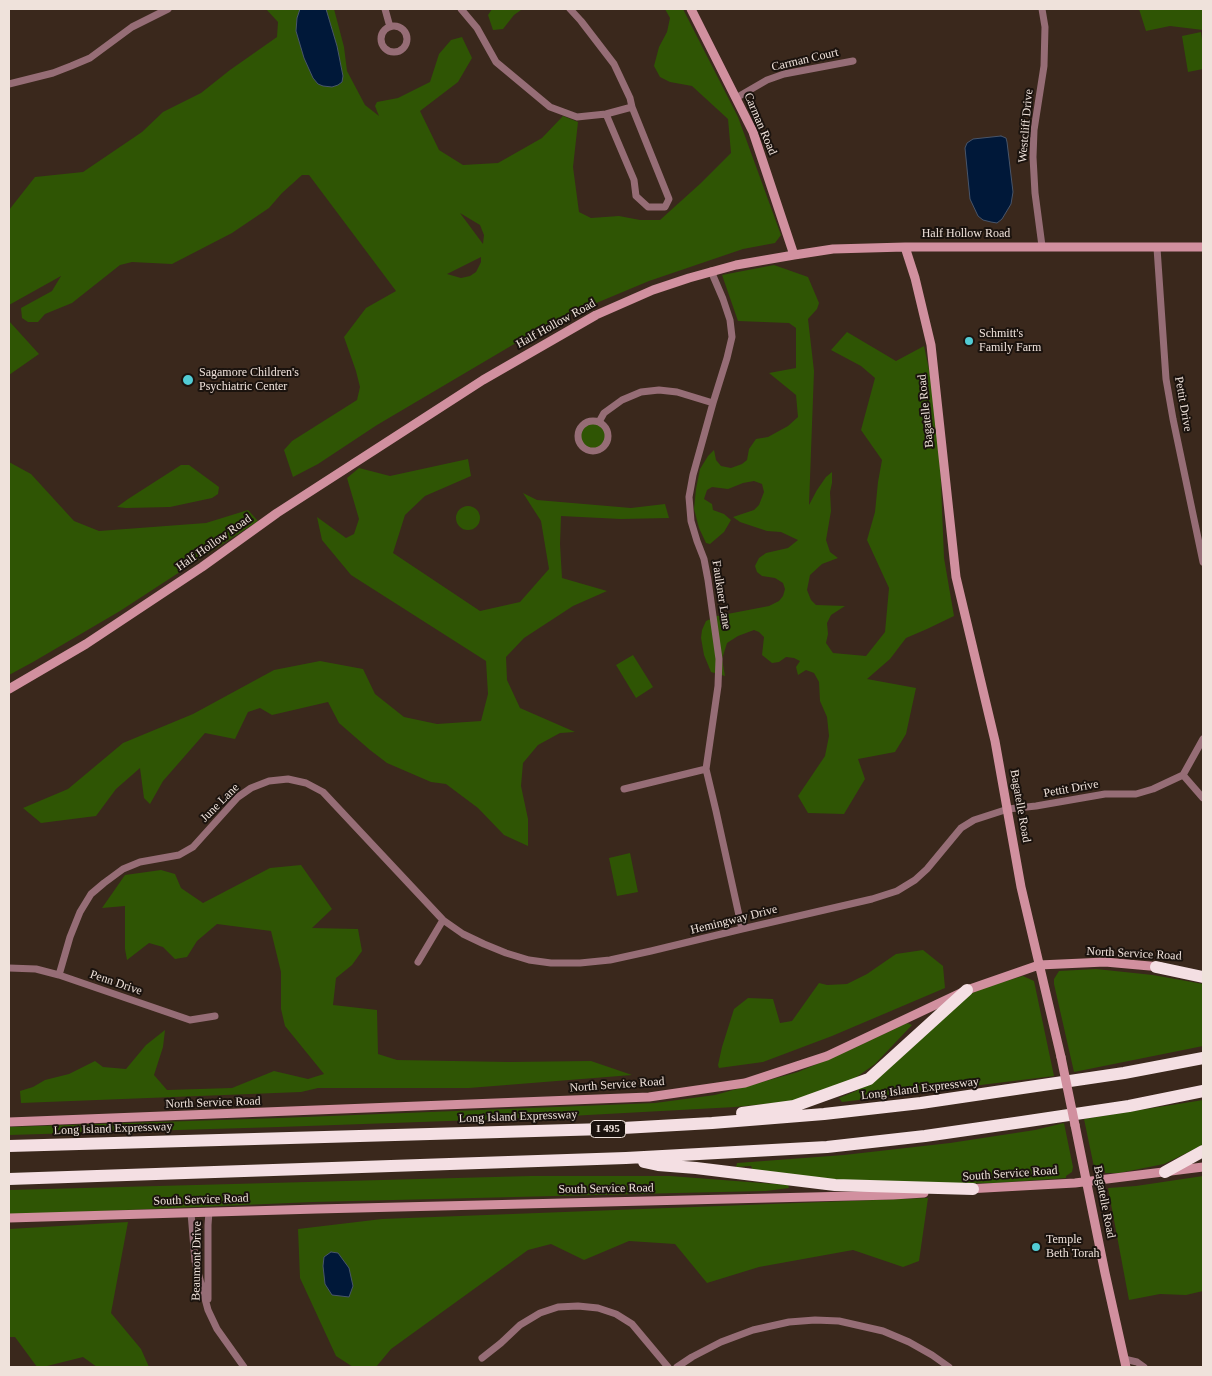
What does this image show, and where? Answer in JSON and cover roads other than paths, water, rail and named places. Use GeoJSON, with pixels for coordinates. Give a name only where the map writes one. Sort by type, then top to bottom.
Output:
{"type":"FeatureCollection","features":[{"type":"Feature","properties":{"kind":"highway"},"geometry":{"type":"LineString","coordinates":[[1156,967],[1203,977]]}},
{"type":"Feature","properties":{"kind":"highway"},"geometry":{"type":"LineString","coordinates":[[605,1129],[794,1106],[869,1079],[967,990]]}},
{"type":"Feature","properties":{"kind":"highway","name":"Long Island Expressway"},"geometry":{"type":"LineString","coordinates":[[9,1146],[605,1129],[712,1123],[824,1114],[921,1103],[1115,1075],[1203,1058]]}},
{"type":"Feature","properties":{"kind":"highway"},"geometry":{"type":"LineString","coordinates":[[9,1179],[626,1158],[827,1147],[926,1136],[1129,1106],[1203,1091]]}},
{"type":"Feature","properties":{"kind":"highway"},"geometry":{"type":"LineString","coordinates":[[1165,1172],[1203,1152]]}},
{"type":"Feature","properties":{"kind":"highway"},"geometry":{"type":"LineString","coordinates":[[626,1158],[658,1165],[834,1185],[973,1189]]}},
{"type":"Feature","properties":{"kind":"main road","name":"Carman Road"},"geometry":{"type":"LineString","coordinates":[[691,9],[753,132],[794,255]]}},
{"type":"Feature","properties":{"kind":"main road","name":"Half Hollow Road"},"geometry":{"type":"LineString","coordinates":[[9,689],[86,644],[202,567],[277,514],[482,380],[577,326],[653,290],[736,265],[851,248],[905,246],[1203,247]]}},
{"type":"Feature","properties":{"kind":"main road","name":"Bagatelle Road"},"geometry":{"type":"LineString","coordinates":[[905,246],[915,278],[931,346],[956,577],[996,740],[1022,887],[1061,1058],[1125,1363]]}},
{"type":"Feature","properties":{"kind":"main road","name":"North Service Road"},"geometry":{"type":"LineString","coordinates":[[9,1122],[649,1097],[745,1083],[827,1056],[967,990],[1039,965],[1105,962],[1203,971]]}},
{"type":"Feature","properties":{"kind":"main road","name":"South Service Road"},"geometry":{"type":"LineString","coordinates":[[9,1218],[892,1195],[1087,1181],[1203,1167]]}},
{"type":"Feature","properties":{"kind":"street"},"geometry":{"type":"LineString","coordinates":[[9,84],[39,77],[90,58],[132,27],[168,9]]}},
{"type":"Feature","properties":{"kind":"street"},"geometry":{"type":"LineString","coordinates":[[385,9],[390,27]]}},
{"type":"Feature","properties":{"kind":"street"},"geometry":{"type":"LineString","coordinates":[[461,9],[476,28],[496,62],[550,107],[577,117],[606,114],[632,107]]}},
{"type":"Feature","properties":{"kind":"street"},"geometry":{"type":"LineString","coordinates":[[570,9],[614,64],[630,98],[669,199],[665,207],[648,208],[636,196],[634,180],[606,114]]}},
{"type":"Feature","properties":{"kind":"street","name":"Westcliff Drive"},"geometry":{"type":"LineString","coordinates":[[1042,9],[1045,27],[1044,66],[1034,130],[1033,157],[1035,193],[1042,246]]}},
{"type":"Feature","properties":{"kind":"street","name":"Carman Court"},"geometry":{"type":"LineString","coordinates":[[736,98],[766,80],[784,74],[853,61]]}},
{"type":"Feature","properties":{"kind":"street","name":"Pettit Drive"},"geometry":{"type":"LineString","coordinates":[[1157,248],[1166,380],[1203,562]]}},
{"type":"Feature","properties":{"kind":"street","name":"Faulkner Lane"},"geometry":{"type":"LineString","coordinates":[[711,272],[728,313],[732,337],[693,475],[689,498],[691,521],[704,559],[708,580],[719,658],[718,686],[706,769],[742,929]]}},
{"type":"Feature","properties":{"kind":"street"},"geometry":{"type":"LineString","coordinates":[[599,422],[604,414],[622,400],[641,392],[659,390],[677,392],[713,403]]}},
{"type":"Feature","properties":{"kind":"street"},"geometry":{"type":"LineString","coordinates":[[589,422],[599,422],[607,433],[606,442],[596,450],[587,449],[580,442],[579,432],[589,422]]}},
{"type":"Feature","properties":{"kind":"street"},"geometry":{"type":"LineString","coordinates":[[1203,739],[1183,775],[1203,798]]}},
{"type":"Feature","properties":{"kind":"street"},"geometry":{"type":"LineString","coordinates":[[624,789],[706,769]]}},
{"type":"Feature","properties":{"kind":"street","name":"Pettit Drive"},"geometry":{"type":"LineString","coordinates":[[1008,809],[1105,794],[1136,794],[1153,789],[1183,775]]}},
{"type":"Feature","properties":{"kind":"street","name":"June Lane"},"geometry":{"type":"LineString","coordinates":[[59,975],[70,937],[80,912],[91,894],[123,869],[140,862],[179,855],[193,847],[238,798],[251,788],[269,781],[288,779],[306,783],[323,792],[443,920]]}},
{"type":"Feature","properties":{"kind":"street","name":"Hemingway Drive"},"geometry":{"type":"LineString","coordinates":[[443,920],[463,934],[484,944],[529,960],[551,963],[580,963],[610,960],[872,899],[897,890],[915,880],[927,869],[961,828],[974,820],[1008,809]]}},
{"type":"Feature","properties":{"kind":"street"},"geometry":{"type":"LineString","coordinates":[[418,962],[443,920]]}},
{"type":"Feature","properties":{"kind":"street","name":"Penn Drive"},"geometry":{"type":"LineString","coordinates":[[9,968],[36,970],[59,975],[190,1020],[215,1016]]}},
{"type":"Feature","properties":{"kind":"street","name":"Beaumont Drive"},"geometry":{"type":"LineString","coordinates":[[208,1310],[209,1212]]}},
{"type":"Feature","properties":{"kind":"street","name":"Beaumont Drive"},"geometry":{"type":"LineString","coordinates":[[191,1213],[196,1261],[208,1310],[217,1329],[244,1367]]}},
{"type":"Feature","properties":{"kind":"street"},"geometry":{"type":"LineString","coordinates":[[482,1358],[520,1325],[540,1313],[558,1307],[578,1306],[598,1308],[616,1314],[632,1324],[668,1367]]}},
{"type":"Feature","properties":{"kind":"street"},"geometry":{"type":"LineString","coordinates":[[677,1367],[721,1342],[753,1330],[789,1322],[815,1320],[839,1321],[883,1332],[909,1342],[948,1367]]}},
{"type":"Feature","properties":{"kind":"street"},"geometry":{"type":"LineString","coordinates":[[1125,1363],[1137,1362],[1144,1367]]}},
{"type":"Feature","properties":{"kind":"water"},"geometry":{"type":"Polygon","coordinates":[[[300,9],[326,9],[337,46],[343,76],[342,82],[338,85],[332,87],[323,86],[318,84],[313,78],[304,58],[296,31],[300,9]]]}},
{"type":"Feature","properties":{"kind":"water"},"geometry":{"type":"Polygon","coordinates":[[[1001,136],[1006,138],[1007,142],[1013,192],[1011,204],[1002,219],[997,223],[983,220],[978,216],[970,199],[965,148],[967,143],[973,139],[1001,136]]]}},
{"type":"Feature","properties":{"kind":"water"},"geometry":{"type":"Polygon","coordinates":[[[331,1252],[338,1253],[349,1268],[353,1286],[349,1297],[332,1295],[325,1284],[324,1257],[331,1252]]]}},
{"type":"Feature","properties":{"kind":"place","name":"Schmitt's Family Farm"},"geometry":{"type":"Point","coordinates":[969,341]}},
{"type":"Feature","properties":{"kind":"place","name":"Sagamore Children's Psychiatric Center"},"geometry":{"type":"Point","coordinates":[188,380]}},
{"type":"Feature","properties":{"kind":"place","name":"Temple Beth Torah"},"geometry":{"type":"Point","coordinates":[1036,1247]}}]}
